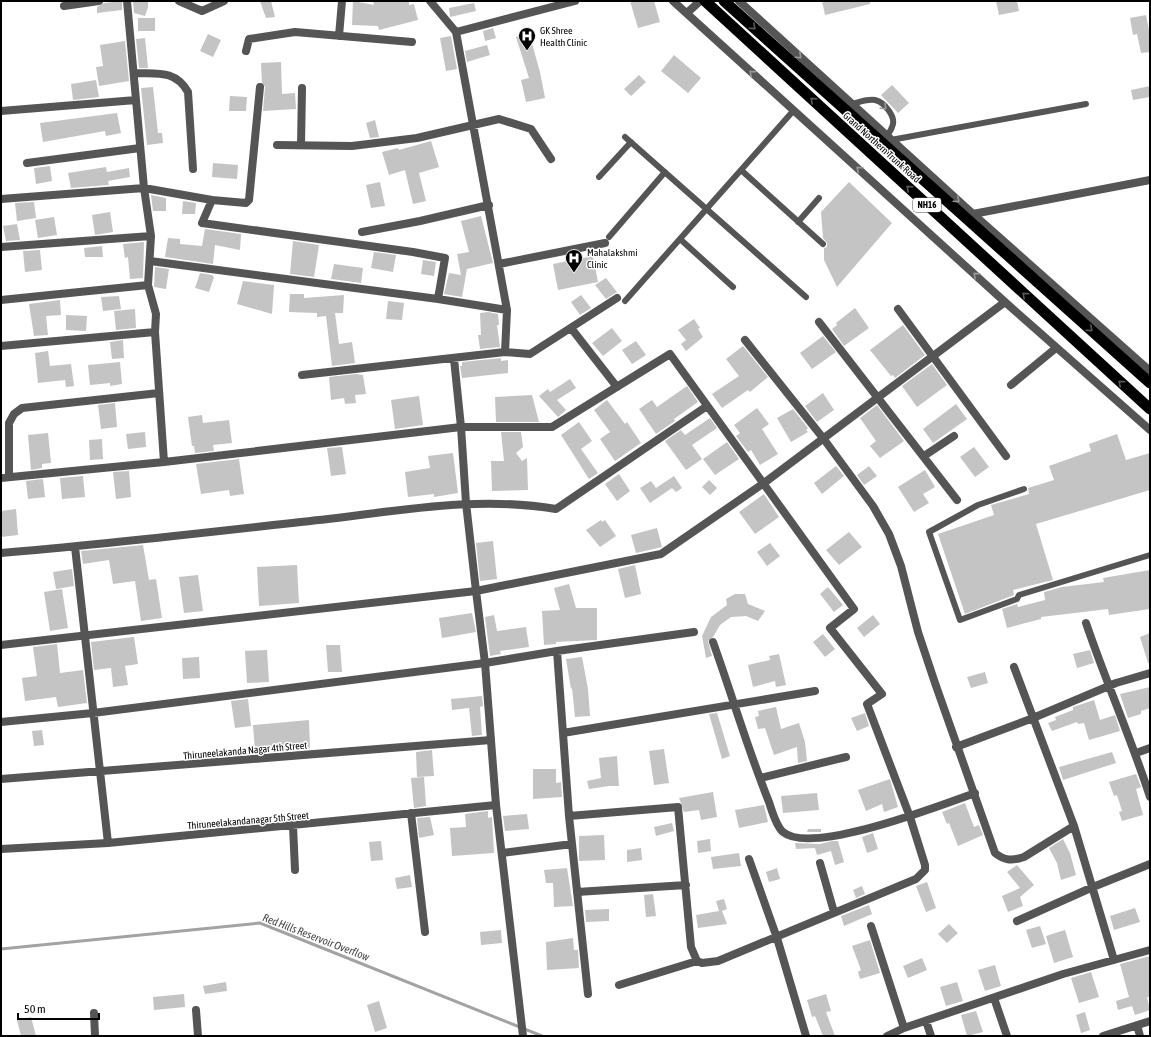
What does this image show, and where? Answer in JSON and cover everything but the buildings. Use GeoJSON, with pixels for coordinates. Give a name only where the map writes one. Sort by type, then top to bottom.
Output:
{"type":"FeatureCollection","features":[{"type":"Feature","properties":{"kind":"highway","name":"Grand Northern Trunk Road"},"geometry":{"type":"LineString","coordinates":[[705,1],[1150,409]]}},
{"type":"Feature","properties":{"kind":"highway","name":"Grand Northern Trunk Road"},"geometry":{"type":"LineString","coordinates":[[724,1],[1150,383]]}},
{"type":"Feature","properties":{"kind":"street"},"geometry":{"type":"LineString","coordinates":[[64,6],[99,1]]}},
{"type":"Feature","properties":{"kind":"street"},"geometry":{"type":"LineString","coordinates":[[127,1],[144,188],[152,236],[148,284],[156,314],[155,332],[164,462]]}},
{"type":"Feature","properties":{"kind":"street"},"geometry":{"type":"LineString","coordinates":[[179,1],[202,12],[224,1]]}},
{"type":"Feature","properties":{"kind":"street"},"geometry":{"type":"LineString","coordinates":[[339,36],[342,1]]}},
{"type":"Feature","properties":{"kind":"street"},"geometry":{"type":"LineString","coordinates":[[430,1],[456,32],[500,264],[507,310],[505,352]]}},
{"type":"Feature","properties":{"kind":"street"},"geometry":{"type":"LineString","coordinates":[[456,32],[576,1]]}},
{"type":"Feature","properties":{"kind":"street"},"geometry":{"type":"LineString","coordinates":[[674,1],[1056,348],[1150,430]]}},
{"type":"Feature","properties":{"kind":"street"},"geometry":{"type":"LineString","coordinates":[[687,13],[700,1]]}},
{"type":"Feature","properties":{"kind":"street"},"geometry":{"type":"LineString","coordinates":[[739,1],[973,214],[1150,371]]}},
{"type":"Feature","properties":{"kind":"street"},"geometry":{"type":"LineString","coordinates":[[246,51],[249,39],[295,32],[412,42]]}},
{"type":"Feature","properties":{"kind":"street"},"geometry":{"type":"LineString","coordinates":[[134,73],[174,76],[183,84],[188,92],[193,169]]}},
{"type":"Feature","properties":{"kind":"street"},"geometry":{"type":"LineString","coordinates":[[1,199],[144,188],[212,200],[246,203],[249,200],[260,87]]}},
{"type":"Feature","properties":{"kind":"street"},"geometry":{"type":"LineString","coordinates":[[301,145],[302,88]]}},
{"type":"Feature","properties":{"kind":"street"},"geometry":{"type":"LineString","coordinates":[[1,111],[136,100]]}},
{"type":"Feature","properties":{"kind":"street"},"geometry":{"type":"LineString","coordinates":[[277,145],[352,146],[417,138],[499,119],[530,129],[551,159]]}},
{"type":"Feature","properties":{"kind":"street"},"geometry":{"type":"LineString","coordinates":[[27,162],[140,148]]}},
{"type":"Feature","properties":{"kind":"street"},"geometry":{"type":"LineString","coordinates":[[973,214],[1150,180]]}},
{"type":"Feature","properties":{"kind":"street"},"geometry":{"type":"LineString","coordinates":[[212,200],[202,223],[445,258],[438,299]]}},
{"type":"Feature","properties":{"kind":"street"},"geometry":{"type":"LineString","coordinates":[[362,232],[420,221],[489,205]]}},
{"type":"Feature","properties":{"kind":"street"},"geometry":{"type":"LineString","coordinates":[[1,246],[152,236]]}},
{"type":"Feature","properties":{"kind":"street"},"geometry":{"type":"LineString","coordinates":[[500,264],[607,240]]}},
{"type":"Feature","properties":{"kind":"street"},"geometry":{"type":"LineString","coordinates":[[150,261],[438,299],[507,310]]}},
{"type":"Feature","properties":{"kind":"street"},"geometry":{"type":"LineString","coordinates":[[1,300],[148,284]]}},
{"type":"Feature","properties":{"kind":"street"},"geometry":{"type":"LineString","coordinates":[[302,375],[454,359],[505,352],[530,354],[570,328],[621,300]]}},
{"type":"Feature","properties":{"kind":"street"},"geometry":{"type":"LineString","coordinates":[[1,645],[85,637],[476,591],[661,554],[764,483],[1005,302]]}},
{"type":"Feature","properties":{"kind":"street"},"geometry":{"type":"LineString","coordinates":[[898,309],[1006,456]]}},
{"type":"Feature","properties":{"kind":"street"},"geometry":{"type":"LineString","coordinates":[[819,322],[957,500]]}},
{"type":"Feature","properties":{"kind":"street"},"geometry":{"type":"LineString","coordinates":[[570,328],[617,387]]}},
{"type":"Feature","properties":{"kind":"street"},"geometry":{"type":"LineString","coordinates":[[1,346],[155,332]]}},
{"type":"Feature","properties":{"kind":"street"},"geometry":{"type":"LineString","coordinates":[[745,340],[824,438],[873,506],[889,534],[901,566],[918,632],[956,747],[995,853],[1001,858],[1009,860],[1024,857],[1074,826]]}},
{"type":"Feature","properties":{"kind":"street"},"geometry":{"type":"LineString","coordinates":[[1011,385],[1056,348]]}},
{"type":"Feature","properties":{"kind":"street"},"geometry":{"type":"LineString","coordinates":[[159,393],[22,408],[14,414],[9,423],[5,478],[164,462],[461,427],[552,427],[670,354],[854,609],[830,628],[882,694],[867,704],[910,816],[925,865],[922,874],[916,879],[718,961],[702,963],[697,961],[619,985]]}},
{"type":"Feature","properties":{"kind":"street"},"geometry":{"type":"LineString","coordinates":[[454,359],[461,427],[466,503],[485,663],[496,805],[523,1036]]}},
{"type":"Feature","properties":{"kind":"street"},"geometry":{"type":"LineString","coordinates":[[1,553],[75,547],[466,503],[536,505],[556,509],[707,406]]}},
{"type":"Feature","properties":{"kind":"street"},"geometry":{"type":"LineString","coordinates":[[924,456],[954,436]]}},
{"type":"Feature","properties":{"kind":"street"},"geometry":{"type":"LineString","coordinates":[[75,547],[108,843]]}},
{"type":"Feature","properties":{"kind":"street"},"geometry":{"type":"LineString","coordinates":[[1086,623],[1108,686],[1136,753],[1150,797]]}},
{"type":"Feature","properties":{"kind":"street"},"geometry":{"type":"LineString","coordinates":[[1,722],[93,713],[485,663],[557,651],[694,632]]}},
{"type":"Feature","properties":{"kind":"street"},"geometry":{"type":"LineString","coordinates":[[713,642],[760,778],[782,831],[794,837],[822,838],[910,816],[974,793]]}},
{"type":"Feature","properties":{"kind":"street"},"geometry":{"type":"LineString","coordinates":[[557,651],[569,816],[588,994]]}},
{"type":"Feature","properties":{"kind":"street"},"geometry":{"type":"LineString","coordinates":[[1014,667],[1074,826],[1114,960]]}},
{"type":"Feature","properties":{"kind":"street"},"geometry":{"type":"LineString","coordinates":[[956,747],[1033,718],[1108,686],[1150,673]]}},
{"type":"Feature","properties":{"kind":"street"},"geometry":{"type":"LineString","coordinates":[[563,733],[815,691]]}},
{"type":"Feature","properties":{"kind":"street","name":"Thiruneelakanda Nagar 4th Street"},"geometry":{"type":"LineString","coordinates":[[1,779],[491,740]]}},
{"type":"Feature","properties":{"kind":"street"},"geometry":{"type":"LineString","coordinates":[[1136,753],[1150,748]]}},
{"type":"Feature","properties":{"kind":"street"},"geometry":{"type":"LineString","coordinates":[[760,778],[846,757]]}},
{"type":"Feature","properties":{"kind":"street","name":"Thiruneelakandanagar 5th Street"},"geometry":{"type":"LineString","coordinates":[[1,849],[108,843],[496,805]]}},
{"type":"Feature","properties":{"kind":"street"},"geometry":{"type":"LineString","coordinates":[[569,816],[678,807],[691,947],[697,961]]}},
{"type":"Feature","properties":{"kind":"street"},"geometry":{"type":"LineString","coordinates":[[411,813],[425,932]]}},
{"type":"Feature","properties":{"kind":"street"},"geometry":{"type":"LineString","coordinates":[[292,826],[295,870]]}},
{"type":"Feature","properties":{"kind":"street"},"geometry":{"type":"LineString","coordinates":[[502,853],[572,844]]}},
{"type":"Feature","properties":{"kind":"street"},"geometry":{"type":"LineString","coordinates":[[749,859],[776,938],[806,1036]]}},
{"type":"Feature","properties":{"kind":"street"},"geometry":{"type":"LineString","coordinates":[[820,863],[834,912]]}},
{"type":"Feature","properties":{"kind":"street"},"geometry":{"type":"LineString","coordinates":[[1017,921],[1093,887],[1150,864]]}},
{"type":"Feature","properties":{"kind":"street"},"geometry":{"type":"LineString","coordinates":[[577,892],[686,885]]}},
{"type":"Feature","properties":{"kind":"street"},"geometry":{"type":"LineString","coordinates":[[871,926],[904,1028]]}},
{"type":"Feature","properties":{"kind":"street"},"geometry":{"type":"LineString","coordinates":[[887,1036],[904,1028],[1063,974],[1150,950]]}},
{"type":"Feature","properties":{"kind":"street"},"geometry":{"type":"LineString","coordinates":[[994,998],[1007,1036]]}},
{"type":"Feature","properties":{"kind":"street"},"geometry":{"type":"LineString","coordinates":[[196,1010],[198,1036]]}},
{"type":"Feature","properties":{"kind":"street"},"geometry":{"type":"LineString","coordinates":[[94,1013],[95,1036]]}},
{"type":"Feature","properties":{"kind":"street"},"geometry":{"type":"LineString","coordinates":[[926,1021],[931,1036]]}},
{"type":"Feature","properties":{"kind":"street"},"geometry":{"type":"LineString","coordinates":[[1103,1036],[1150,1021]]}},
{"type":"Feature","properties":{"kind":"street"},"geometry":{"type":"LineString","coordinates":[[1137,1025],[1140,1036]]}},
{"type":"Feature","properties":{"kind":"lane"},"geometry":{"type":"LineString","coordinates":[[852,104],[868,100],[881,103],[890,112],[894,122],[889,138],[1086,104]]}},
{"type":"Feature","properties":{"kind":"lane"},"geometry":{"type":"LineString","coordinates":[[621,300],[680,239],[794,110]]}},
{"type":"Feature","properties":{"kind":"lane"},"geometry":{"type":"LineString","coordinates":[[625,137],[806,297]]}},
{"type":"Feature","properties":{"kind":"lane"},"geometry":{"type":"LineString","coordinates":[[599,177],[631,142]]}},
{"type":"Feature","properties":{"kind":"lane"},"geometry":{"type":"LineString","coordinates":[[741,170],[823,244]]}},
{"type":"Feature","properties":{"kind":"lane"},"geometry":{"type":"LineString","coordinates":[[607,240],[665,172]]}},
{"type":"Feature","properties":{"kind":"lane"},"geometry":{"type":"LineString","coordinates":[[798,222],[819,198]]}},
{"type":"Feature","properties":{"kind":"lane"},"geometry":{"type":"LineString","coordinates":[[680,239],[733,287]]}},
{"type":"Feature","properties":{"kind":"lane"},"geometry":{"type":"LineString","coordinates":[[1024,489],[978,505],[929,532],[960,620],[1017,599],[1019,595],[1150,556]]}},
{"type":"Feature","properties":{"kind":"waterway","name":"Red Hills Reservoir Overflow"},"geometry":{"type":"LineString","coordinates":[[1,949],[260,923],[542,1036]]}},
{"type":"Feature","properties":{"kind":"place","name":"GK Shree Health Clinic"},"geometry":{"type":"Point","coordinates":[527,51]}},
{"type":"Feature","properties":{"kind":"place","name":"Mahalakshmi Clinic"},"geometry":{"type":"Point","coordinates":[574,273]}}]}
